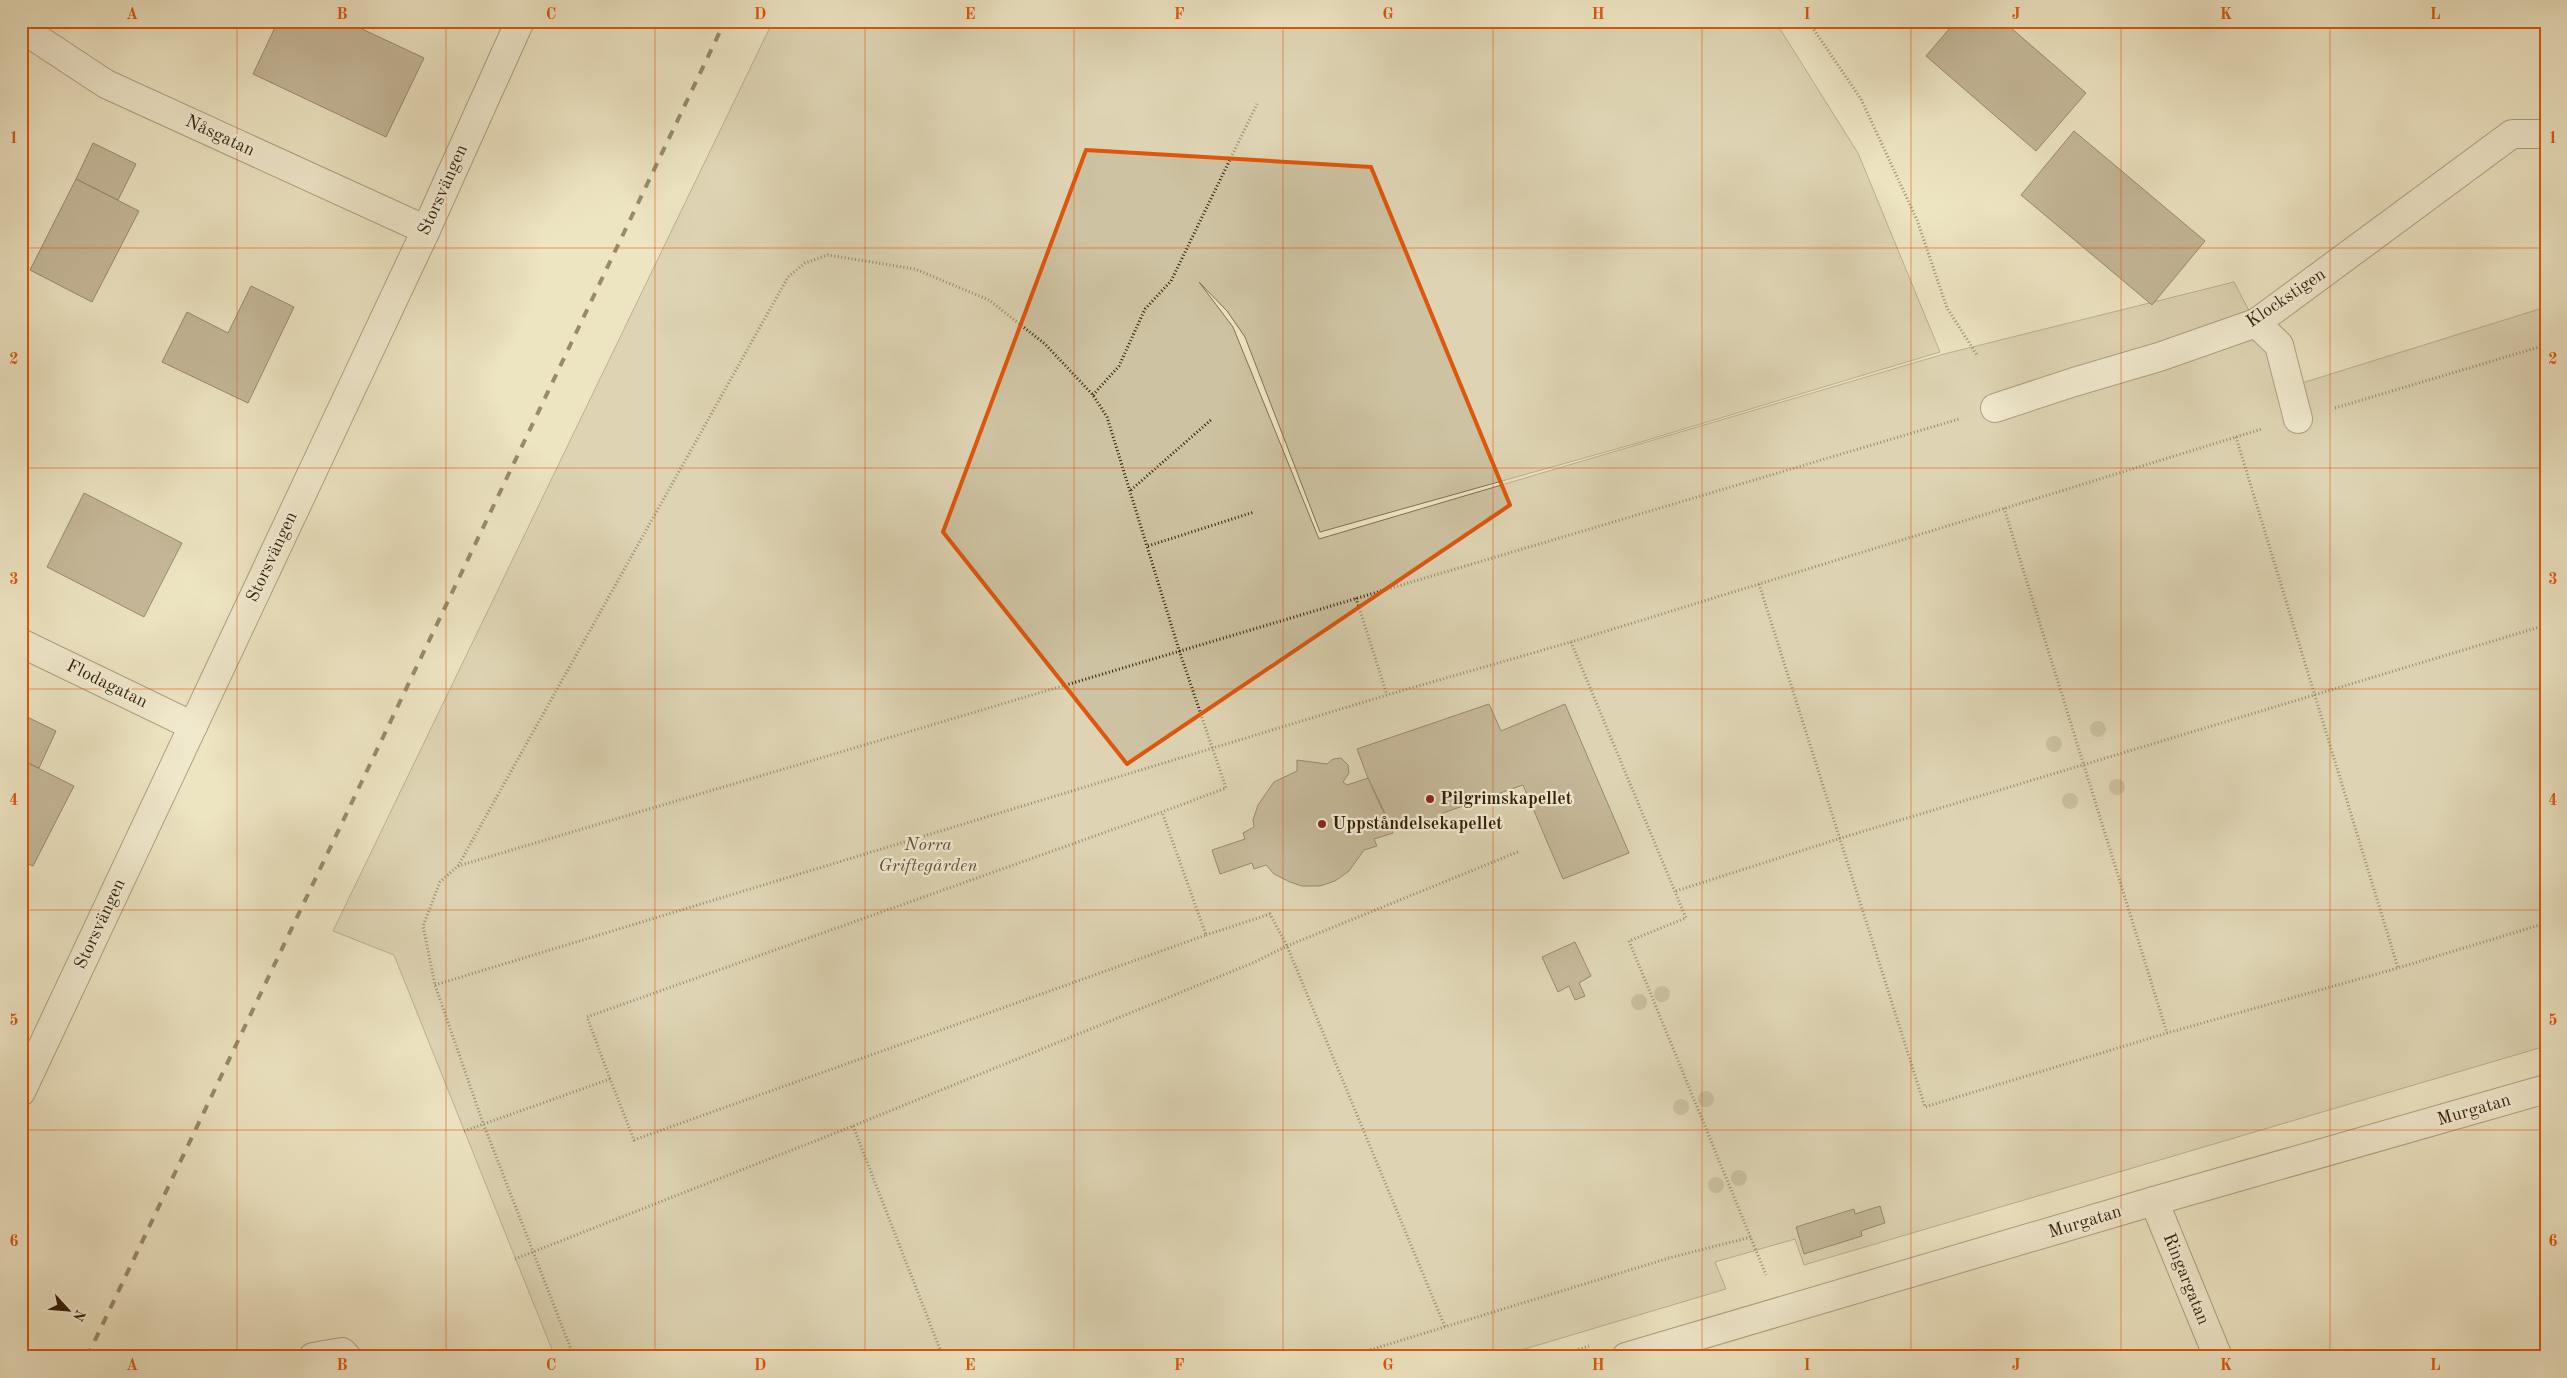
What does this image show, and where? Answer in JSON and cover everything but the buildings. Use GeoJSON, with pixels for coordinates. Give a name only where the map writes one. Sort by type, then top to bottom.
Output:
{"type":"FeatureCollection","features":[{"type":"Feature","properties":{"kind":"street","name":"Storsvängen"},"geometry":{"type":"LineString","coordinates":[[21,1092],[426,230],[520,21]]}},
{"type":"Feature","properties":{"kind":"street","name":"Nåsgatan"},"geometry":{"type":"LineString","coordinates":[[21,28],[106,84],[426,230]]}},
{"type":"Feature","properties":{"kind":"street","name":"Klockstigen"},"geometry":{"type":"LineString","coordinates":[[1995,408],[2159,357],[2256,322],[2512,134],[2546,134]]}},
{"type":"Feature","properties":{"kind":"street"},"geometry":{"type":"LineString","coordinates":[[2256,322],[2279,345],[2298,418]]}},
{"type":"Feature","properties":{"kind":"street","name":"Flodagatan"},"geometry":{"type":"LineString","coordinates":[[21,643],[193,726]]}},
{"type":"Feature","properties":{"kind":"street","name":"Murgatan"},"geometry":{"type":"LineString","coordinates":[[1626,1357],[2092,1221],[2154,1201],[2546,1089]]}},
{"type":"Feature","properties":{"kind":"street","name":"Ringargatan"},"geometry":{"type":"LineString","coordinates":[[2154,1201],[2218,1357]]}},
{"type":"Feature","properties":{"kind":"street"},"geometry":{"type":"LineString","coordinates":[[313,1357],[342,1352],[347,1357]]}},
{"type":"Feature","properties":{"kind":"path"},"geometry":{"type":"LineString","coordinates":[[1808,21],[1860,98],[1917,220],[1947,308],[1977,356]]}},
{"type":"Feature","properties":{"kind":"path"},"geometry":{"type":"LineString","coordinates":[[1093,395],[1119,366],[1145,309],[1171,280],[1257,104]]}},
{"type":"Feature","properties":{"kind":"path"},"geometry":{"type":"LineString","coordinates":[[574,1357],[483,1123],[435,985],[423,926],[440,882],[458,866],[788,277],[805,263],[828,255],[915,269],[989,300],[1045,344],[1093,395],[1106,417],[1131,490],[1179,650],[1226,788],[587,1016],[634,1140],[1206,935],[1270,914],[1287,946],[1445,1327]]}},
{"type":"Feature","properties":{"kind":"path"},"geometry":{"type":"LineString","coordinates":[[435,985],[1211,748],[1571,642],[2236,436],[2546,345]]}},
{"type":"Feature","properties":{"kind":"path"},"geometry":{"type":"LineString","coordinates":[[458,866],[1995,408]]}},
{"type":"Feature","properties":{"kind":"path"},"geometry":{"type":"LineString","coordinates":[[1131,490],[1212,419]]}},
{"type":"Feature","properties":{"kind":"path"},"geometry":{"type":"LineString","coordinates":[[2236,436],[2398,968]]}},
{"type":"Feature","properties":{"kind":"path"},"geometry":{"type":"LineString","coordinates":[[2004,508],[2167,1032]]}},
{"type":"Feature","properties":{"kind":"path"},"geometry":{"type":"LineString","coordinates":[[1148,546],[1254,512]]}},
{"type":"Feature","properties":{"kind":"path"},"geometry":{"type":"LineString","coordinates":[[1759,584],[1925,1106],[2167,1032],[2398,968],[2546,923]]}},
{"type":"Feature","properties":{"kind":"path"},"geometry":{"type":"LineString","coordinates":[[1356,598],[1387,695]]}},
{"type":"Feature","properties":{"kind":"path"},"geometry":{"type":"LineString","coordinates":[[1676,891],[1841,838],[2546,625]]}},
{"type":"Feature","properties":{"kind":"path"},"geometry":{"type":"LineString","coordinates":[[1571,642],[1686,918],[1629,941],[1780,1311]]}},
{"type":"Feature","properties":{"kind":"path"},"geometry":{"type":"LineString","coordinates":[[1162,812],[1206,935]]}},
{"type":"Feature","properties":{"kind":"path"},"geometry":{"type":"LineString","coordinates":[[515,1259],[853,1126],[1255,962],[1287,946],[1520,850]]}},
{"type":"Feature","properties":{"kind":"path"},"geometry":{"type":"LineString","coordinates":[[464,1131],[610,1080]]}},
{"type":"Feature","properties":{"kind":"path"},"geometry":{"type":"LineString","coordinates":[[853,1126],[944,1357]]}},
{"type":"Feature","properties":{"kind":"path"},"geometry":{"type":"LineString","coordinates":[[1347,1357],[1669,1258],[1750,1237]]}},
{"type":"Feature","properties":{"kind":"highlighted area"},"geometry":{"type":"Polygon","coordinates":[[[1086,150],[1371,167],[1510,505],[1127,764],[943,532],[1086,150]]]}},
{"type":"Feature","properties":{"kind":"green space","name":"Norra Griftegården"},"geometry":{"type":"Polygon","coordinates":[[[773,21],[1775,21],[1858,153],[1940,352],[1634,444],[1320,532],[1245,337],[1227,311],[1199,282],[1233,327],[1319,539],[1944,354],[2234,282],[2289,387],[2546,307],[2546,1046],[1804,1265],[1795,1239],[1715,1262],[1726,1289],[1498,1357],[555,1357],[394,955],[333,931],[773,21]]]}},
{"type":"Feature","properties":{"kind":"railway"},"geometry":{"type":"LineString","coordinates":[[87,1357],[725,21]]}},
{"type":"Feature","properties":{"kind":"place","name":"Pilgrimskapellet"},"geometry":{"type":"Point","coordinates":[1430,799]}},
{"type":"Feature","properties":{"kind":"place","name":"Uppståndelsekapellet"},"geometry":{"type":"Point","coordinates":[1322,824]}}]}
